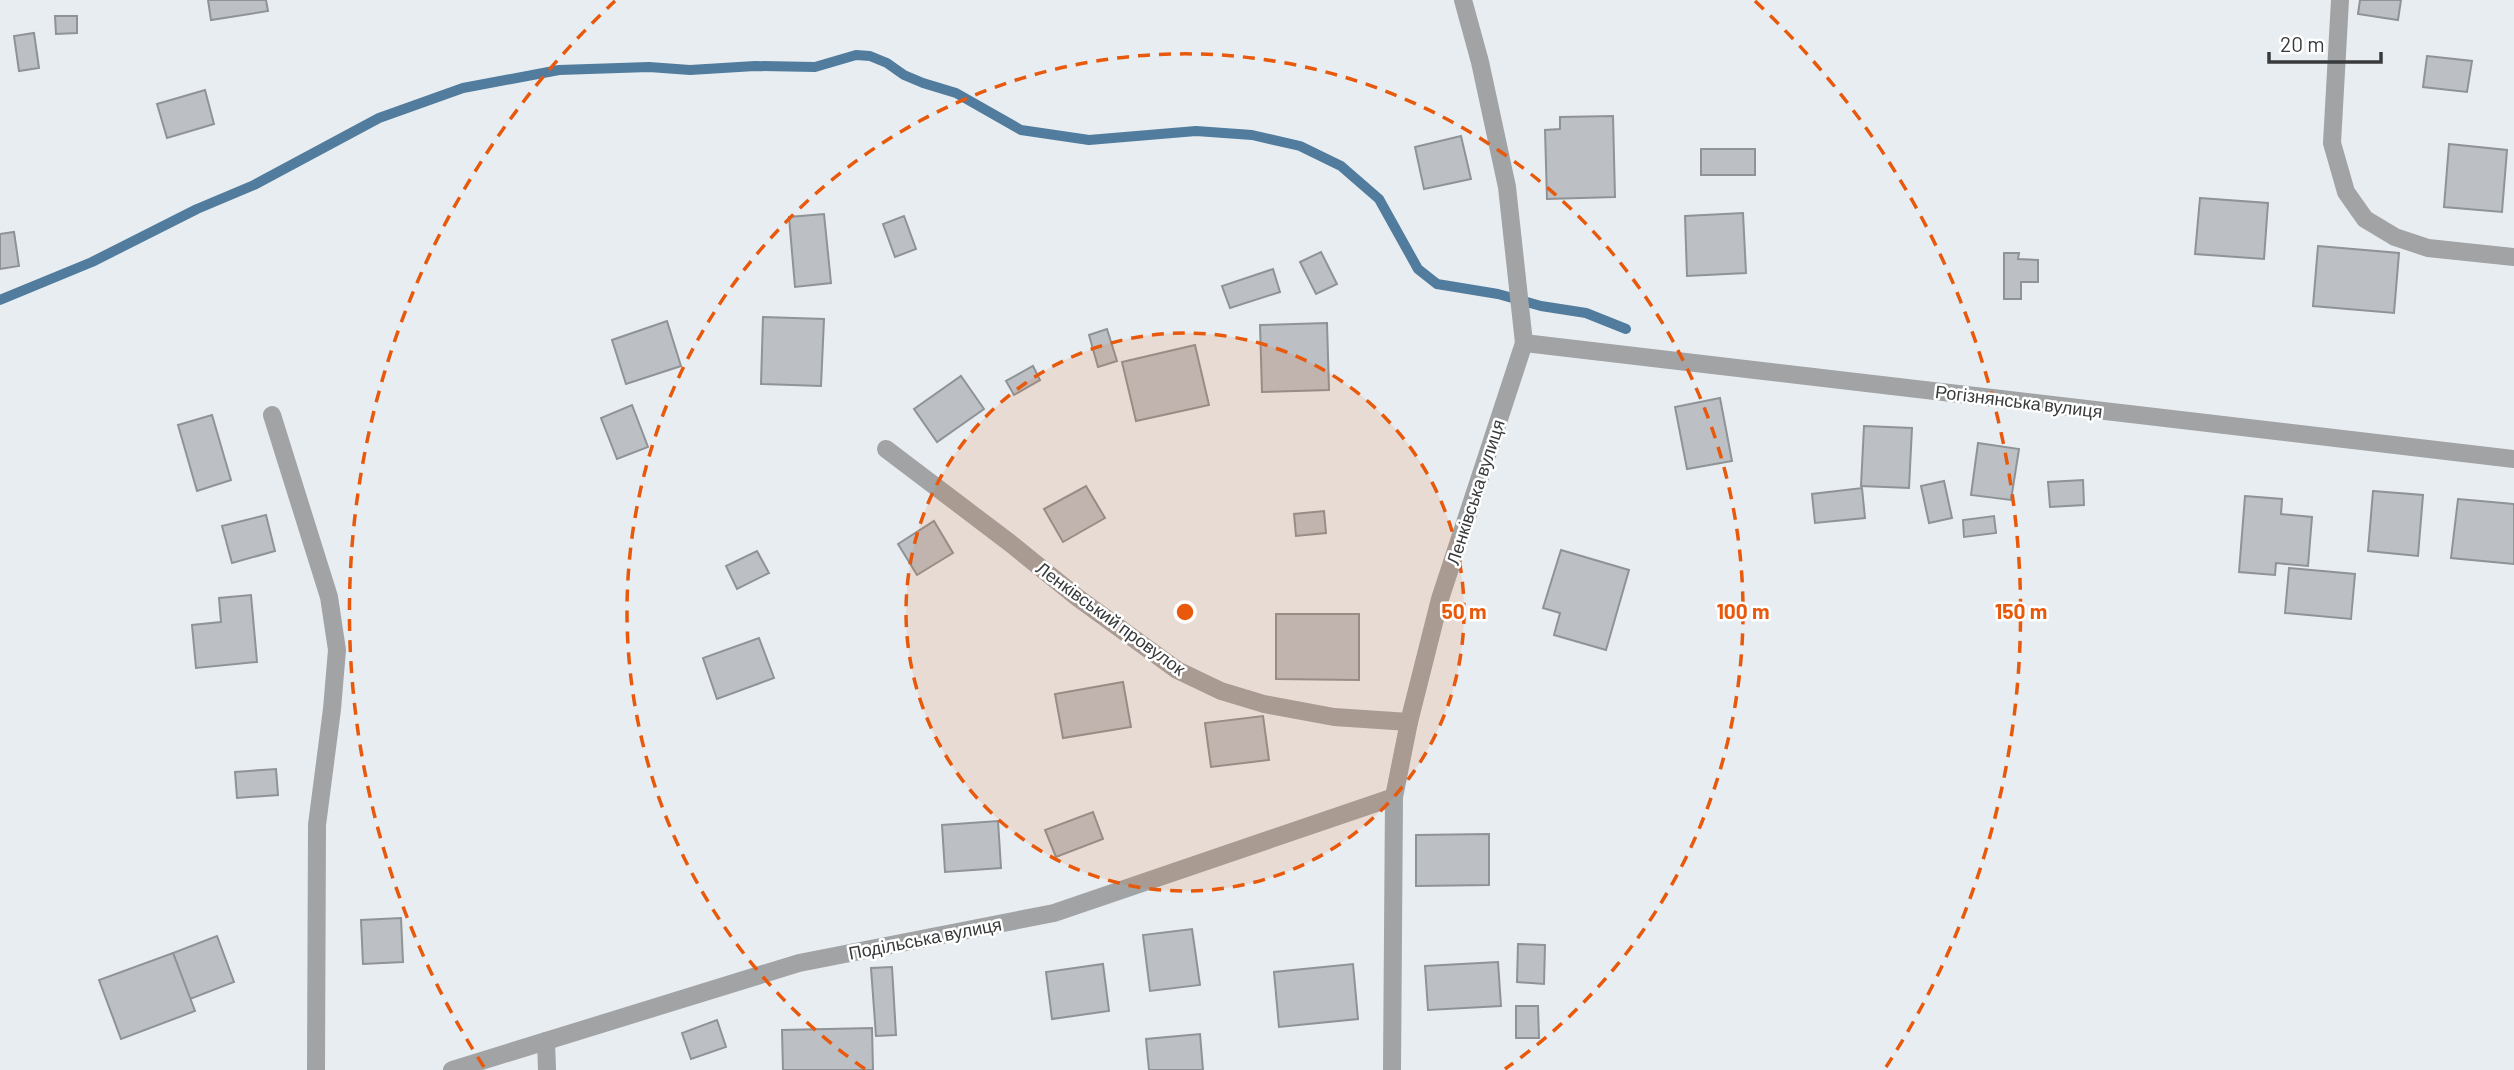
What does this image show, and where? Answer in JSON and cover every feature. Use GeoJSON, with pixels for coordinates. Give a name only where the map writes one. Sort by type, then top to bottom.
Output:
{"type":"FeatureCollection","features":[{"type":"Feature","properties":{"kind":"street","name":"Ленківська вулиця"},"geometry":{"type":"LineString","coordinates":[[1392,1070],[1394,797],[1409,722],[1440,599],[1524,343],[1507,187],[1480,62],[1463,0]]}},
{"type":"Feature","properties":{"kind":"street"},"geometry":{"type":"LineString","coordinates":[[2340,0],[2332,143],[2346,192],[2365,219],[2395,236],[2428,248],[2514,257]]}},
{"type":"Feature","properties":{"kind":"street","name":"Рогізнянська вулиця"},"geometry":{"type":"LineString","coordinates":[[1524,343],[2514,459]]}},
{"type":"Feature","properties":{"kind":"street"},"geometry":{"type":"LineString","coordinates":[[272,415],[329,597],[337,650],[317,825],[316,1070]]}},
{"type":"Feature","properties":{"kind":"street","name":"Ленківський провулок"},"geometry":{"type":"LineString","coordinates":[[886,449],[1078,598],[1177,670],[1221,691],[1264,704],[1334,717],[1409,722]]}},
{"type":"Feature","properties":{"kind":"street","name":"Подільська вулиця"},"geometry":{"type":"LineString","coordinates":[[452,1070],[799,963],[1054,912],[1394,797]]}},
{"type":"Feature","properties":{"kind":"street"},"geometry":{"type":"LineString","coordinates":[[546,1041],[547,1070]]}},
{"type":"Feature","properties":{"kind":"building"},"geometry":{"type":"Polygon","coordinates":[[[208,0],[266,0],[268,11],[211,20],[208,0]]]}},
{"type":"Feature","properties":{"kind":"building"},"geometry":{"type":"Polygon","coordinates":[[[2360,0],[2401,0],[2398,20],[2358,14],[2360,0]]]}},
{"type":"Feature","properties":{"kind":"building"},"geometry":{"type":"Polygon","coordinates":[[[55,16],[77,16],[77,33],[56,34],[55,16]]]}},
{"type":"Feature","properties":{"kind":"building"},"geometry":{"type":"Polygon","coordinates":[[[34,33],[39,68],[19,71],[14,36],[34,33]]]}},
{"type":"Feature","properties":{"kind":"building"},"geometry":{"type":"Polygon","coordinates":[[[2427,56],[2472,61],[2467,92],[2423,87],[2427,56]]]}},
{"type":"Feature","properties":{"kind":"building"},"geometry":{"type":"Polygon","coordinates":[[[205,90],[214,124],[167,138],[157,104],[205,90]]]}},
{"type":"Feature","properties":{"kind":"building"},"geometry":{"type":"Polygon","coordinates":[[[1613,116],[1615,197],[1547,199],[1545,130],[1560,129],[1560,117],[1613,116]]]}},
{"type":"Feature","properties":{"kind":"building"},"geometry":{"type":"Polygon","coordinates":[[[1461,136],[1471,179],[1424,189],[1415,147],[1461,136]]]}},
{"type":"Feature","properties":{"kind":"building"},"geometry":{"type":"Polygon","coordinates":[[[2449,144],[2507,150],[2502,212],[2444,207],[2449,144]]]}},
{"type":"Feature","properties":{"kind":"building"},"geometry":{"type":"Polygon","coordinates":[[[1701,149],[1755,149],[1755,175],[1701,175],[1701,149]]]}},
{"type":"Feature","properties":{"kind":"building"},"geometry":{"type":"Polygon","coordinates":[[[2200,198],[2268,203],[2264,259],[2195,254],[2200,198]]]}},
{"type":"Feature","properties":{"kind":"building"},"geometry":{"type":"Polygon","coordinates":[[[1743,213],[1746,273],[1687,276],[1685,216],[1743,213]]]}},
{"type":"Feature","properties":{"kind":"building"},"geometry":{"type":"Polygon","coordinates":[[[824,214],[831,283],[795,287],[789,217],[824,214]]]}},
{"type":"Feature","properties":{"kind":"building"},"geometry":{"type":"Polygon","coordinates":[[[904,216],[916,249],[895,257],[883,224],[904,216]]]}},
{"type":"Feature","properties":{"kind":"building"},"geometry":{"type":"Polygon","coordinates":[[[14,232],[19,266],[0,269],[0,234],[14,232]]]}},
{"type":"Feature","properties":{"kind":"building"},"geometry":{"type":"Polygon","coordinates":[[[2318,246],[2399,253],[2394,313],[2313,306],[2318,246]]]}},
{"type":"Feature","properties":{"kind":"building"},"geometry":{"type":"Polygon","coordinates":[[[1321,252],[1337,284],[1316,294],[1300,262],[1321,252]]]}},
{"type":"Feature","properties":{"kind":"building"},"geometry":{"type":"Polygon","coordinates":[[[2004,253],[2019,253],[2018,259],[2038,260],[2038,282],[2021,282],[2021,299],[2004,299],[2004,253]]]}},
{"type":"Feature","properties":{"kind":"building"},"geometry":{"type":"Polygon","coordinates":[[[1273,269],[1280,292],[1230,308],[1222,286],[1273,269]]]}},
{"type":"Feature","properties":{"kind":"building"},"geometry":{"type":"Polygon","coordinates":[[[763,317],[824,319],[821,386],[761,384],[763,317]]]}},
{"type":"Feature","properties":{"kind":"building"},"geometry":{"type":"Polygon","coordinates":[[[667,321],[681,366],[626,384],[612,340],[667,321]]]}},
{"type":"Feature","properties":{"kind":"building"},"geometry":{"type":"Polygon","coordinates":[[[1327,323],[1329,390],[1262,392],[1260,325],[1327,323]]]}},
{"type":"Feature","properties":{"kind":"building"},"geometry":{"type":"Polygon","coordinates":[[[1107,329],[1117,361],[1098,367],[1089,335],[1107,329]]]}},
{"type":"Feature","properties":{"kind":"building"},"geometry":{"type":"Polygon","coordinates":[[[1195,345],[1209,405],[1136,421],[1122,362],[1195,345]]]}},
{"type":"Feature","properties":{"kind":"building"},"geometry":{"type":"Polygon","coordinates":[[[1033,366],[1040,380],[1014,395],[1006,381],[1033,366]]]}},
{"type":"Feature","properties":{"kind":"building"},"geometry":{"type":"Polygon","coordinates":[[[961,376],[984,409],[937,442],[914,409],[961,376]]]}},
{"type":"Feature","properties":{"kind":"building"},"geometry":{"type":"Polygon","coordinates":[[[1720,398],[1732,461],[1687,469],[1675,407],[1720,398]]]}},
{"type":"Feature","properties":{"kind":"building"},"geometry":{"type":"Polygon","coordinates":[[[632,405],[648,447],[617,459],[601,418],[632,405]]]}},
{"type":"Feature","properties":{"kind":"building"},"geometry":{"type":"Polygon","coordinates":[[[212,415],[231,480],[197,491],[178,425],[212,415]]]}},
{"type":"Feature","properties":{"kind":"building"},"geometry":{"type":"Polygon","coordinates":[[[1864,426],[1912,428],[1909,488],[1861,486],[1864,426]]]}},
{"type":"Feature","properties":{"kind":"building"},"geometry":{"type":"Polygon","coordinates":[[[1978,443],[2019,449],[2011,500],[1971,495],[1978,443]]]}},
{"type":"Feature","properties":{"kind":"building"},"geometry":{"type":"Polygon","coordinates":[[[2083,480],[2084,505],[2050,507],[2048,482],[2083,480]]]}},
{"type":"Feature","properties":{"kind":"building"},"geometry":{"type":"Polygon","coordinates":[[[1944,481],[1952,518],[1929,523],[1921,486],[1944,481]]]}},
{"type":"Feature","properties":{"kind":"building"},"geometry":{"type":"Polygon","coordinates":[[[1086,486],[1105,518],[1063,542],[1044,509],[1086,486]]]}},
{"type":"Feature","properties":{"kind":"building"},"geometry":{"type":"Polygon","coordinates":[[[1862,488],[1865,518],[1815,523],[1812,494],[1862,488]]]}},
{"type":"Feature","properties":{"kind":"building"},"geometry":{"type":"Polygon","coordinates":[[[2373,491],[2423,495],[2418,556],[2368,551],[2373,491]]]}},
{"type":"Feature","properties":{"kind":"building"},"geometry":{"type":"Polygon","coordinates":[[[2245,496],[2282,499],[2281,514],[2312,517],[2308,566],[2276,563],[2275,575],[2239,572],[2245,496]]]}},
{"type":"Feature","properties":{"kind":"building"},"geometry":{"type":"Polygon","coordinates":[[[2458,499],[2514,504],[2514,564],[2451,558],[2458,499]]]}},
{"type":"Feature","properties":{"kind":"building"},"geometry":{"type":"Polygon","coordinates":[[[1324,511],[1326,533],[1296,536],[1294,514],[1324,511]]]}},
{"type":"Feature","properties":{"kind":"building"},"geometry":{"type":"Polygon","coordinates":[[[266,515],[275,551],[232,563],[222,526],[266,515]]]}},
{"type":"Feature","properties":{"kind":"building"},"geometry":{"type":"Polygon","coordinates":[[[1994,516],[1996,533],[1964,537],[1963,520],[1994,516]]]}},
{"type":"Feature","properties":{"kind":"building"},"geometry":{"type":"Polygon","coordinates":[[[934,521],[953,553],[917,575],[898,544],[934,521]]]}},
{"type":"Feature","properties":{"kind":"building"},"geometry":{"type":"Polygon","coordinates":[[[1561,550],[1629,570],[1606,650],[1554,635],[1560,613],[1543,608],[1561,550]]]}},
{"type":"Feature","properties":{"kind":"building"},"geometry":{"type":"Polygon","coordinates":[[[757,551],[769,573],[737,589],[726,566],[757,551]]]}},
{"type":"Feature","properties":{"kind":"building"},"geometry":{"type":"Polygon","coordinates":[[[2289,568],[2355,574],[2351,619],[2285,613],[2289,568]]]}},
{"type":"Feature","properties":{"kind":"building"},"geometry":{"type":"Polygon","coordinates":[[[251,595],[257,662],[196,668],[192,625],[221,622],[219,598],[251,595]]]}},
{"type":"Feature","properties":{"kind":"building"},"geometry":{"type":"Polygon","coordinates":[[[1276,614],[1359,614],[1359,680],[1276,679],[1276,614]]]}},
{"type":"Feature","properties":{"kind":"building"},"geometry":{"type":"Polygon","coordinates":[[[759,638],[774,678],[717,699],[703,658],[759,638]]]}},
{"type":"Feature","properties":{"kind":"building"},"geometry":{"type":"Polygon","coordinates":[[[1123,682],[1131,727],[1063,738],[1055,694],[1123,682]]]}},
{"type":"Feature","properties":{"kind":"building"},"geometry":{"type":"Polygon","coordinates":[[[1263,716],[1269,760],[1211,767],[1205,723],[1263,716]]]}},
{"type":"Feature","properties":{"kind":"building"},"geometry":{"type":"Polygon","coordinates":[[[276,769],[278,795],[237,798],[235,772],[276,769]]]}},
{"type":"Feature","properties":{"kind":"building"},"geometry":{"type":"Polygon","coordinates":[[[1093,812],[1103,839],[1056,857],[1045,830],[1093,812]]]}},
{"type":"Feature","properties":{"kind":"building"},"geometry":{"type":"Polygon","coordinates":[[[998,821],[1001,868],[945,872],[942,825],[998,821]]]}},
{"type":"Feature","properties":{"kind":"building"},"geometry":{"type":"Polygon","coordinates":[[[1489,834],[1489,885],[1416,886],[1416,835],[1489,834]]]}},
{"type":"Feature","properties":{"kind":"building"},"geometry":{"type":"Polygon","coordinates":[[[401,918],[403,962],[363,964],[361,920],[401,918]]]}},
{"type":"Feature","properties":{"kind":"building"},"geometry":{"type":"Polygon","coordinates":[[[1192,929],[1200,985],[1150,991],[1143,935],[1192,929]]]}},
{"type":"Feature","properties":{"kind":"building"},"geometry":{"type":"Polygon","coordinates":[[[217,936],[234,982],[190,999],[173,953],[217,936]]]}},
{"type":"Feature","properties":{"kind":"building"},"geometry":{"type":"Polygon","coordinates":[[[1518,944],[1545,945],[1544,984],[1517,982],[1518,944]]]}},
{"type":"Feature","properties":{"kind":"building"},"geometry":{"type":"Polygon","coordinates":[[[173,953],[195,1011],[121,1039],[99,980],[173,953]]]}},
{"type":"Feature","properties":{"kind":"building"},"geometry":{"type":"Polygon","coordinates":[[[1498,962],[1501,1006],[1428,1010],[1425,966],[1498,962]]]}},
{"type":"Feature","properties":{"kind":"building"},"geometry":{"type":"Polygon","coordinates":[[[1103,964],[1109,1011],[1052,1019],[1046,972],[1103,964]]]}},
{"type":"Feature","properties":{"kind":"building"},"geometry":{"type":"Polygon","coordinates":[[[1353,964],[1358,1019],[1279,1027],[1274,972],[1353,964]]]}},
{"type":"Feature","properties":{"kind":"building"},"geometry":{"type":"Polygon","coordinates":[[[892,967],[896,1035],[876,1036],[871,968],[892,967]]]}},
{"type":"Feature","properties":{"kind":"building"},"geometry":{"type":"Polygon","coordinates":[[[1516,1006],[1538,1006],[1539,1038],[1516,1038],[1516,1006]]]}},
{"type":"Feature","properties":{"kind":"building"},"geometry":{"type":"Polygon","coordinates":[[[717,1020],[726,1047],[691,1059],[682,1033],[717,1020]]]}},
{"type":"Feature","properties":{"kind":"building"},"geometry":{"type":"Polygon","coordinates":[[[872,1028],[873,1070],[783,1070],[782,1030],[872,1028]]]}},
{"type":"Feature","properties":{"kind":"building"},"geometry":{"type":"Polygon","coordinates":[[[1200,1034],[1203,1070],[1149,1070],[1146,1039],[1200,1034]]]}},
{"type":"Feature","properties":{"kind":"waterway"},"geometry":{"type":"LineString","coordinates":[[0,300],[92,262],[197,209],[254,185],[379,118],[463,88],[559,70],[815,67],[856,55],[870,56],[887,63],[904,75],[956,93],[1021,130],[1089,140],[1196,131],[1252,135],[1300,146],[1341,166],[1379,199],[1418,269],[1437,284],[1586,313],[1626,329]]}}]}
